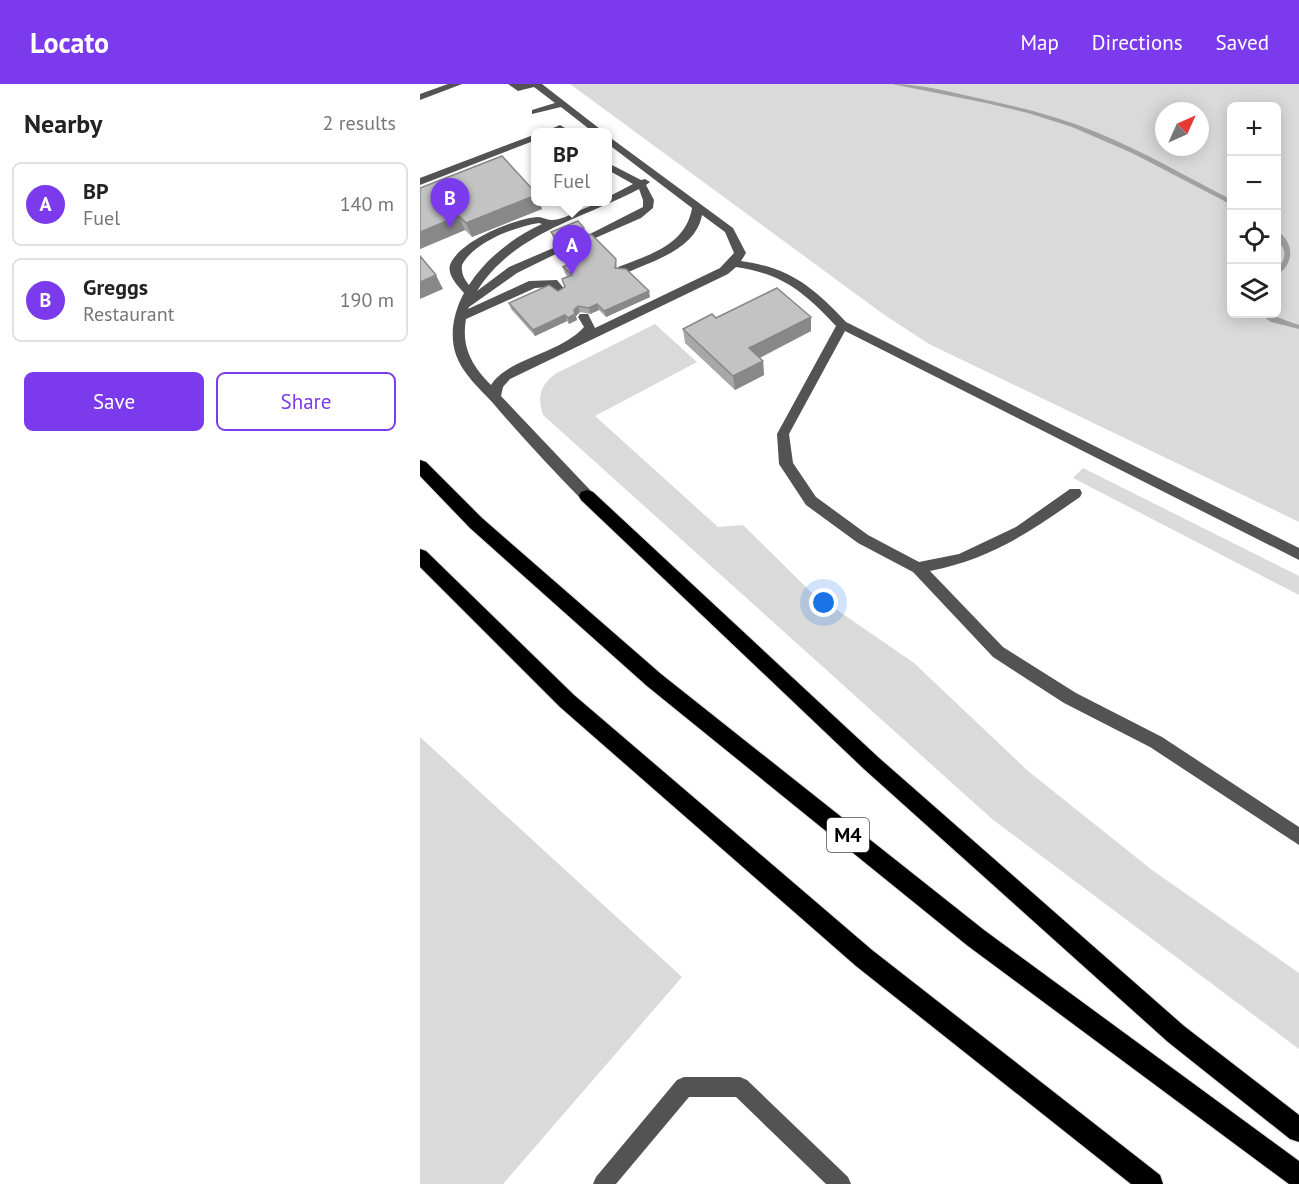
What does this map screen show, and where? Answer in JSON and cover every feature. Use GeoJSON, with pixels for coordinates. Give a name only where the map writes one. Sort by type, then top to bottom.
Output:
{"type":"FeatureCollection","features":[{"type":"Feature","properties":{"kind":"highway","name":"M4"},"geometry":{"type":"LineString","coordinates":[[420,466],[476,523],[654,680],[976,938],[1299,1176]]}},
{"type":"Feature","properties":{"kind":"highway"},"geometry":{"type":"LineString","coordinates":[[587,496],[871,764],[1176,1034],[1299,1130]]}},
{"type":"Feature","properties":{"kind":"highway"},"geometry":{"type":"LineString","coordinates":[[420,556],[567,701],[855,950],[1151,1184]]}},
{"type":"Feature","properties":{"kind":"lane"},"geometry":{"type":"LineString","coordinates":[[420,97],[457,84]]}},
{"type":"Feature","properties":{"kind":"lane"},"geometry":{"type":"LineString","coordinates":[[513,84],[518,88],[536,84],[592,128]]}},
{"type":"Feature","properties":{"kind":"lane"},"geometry":{"type":"LineString","coordinates":[[534,112],[562,104]]}},
{"type":"Feature","properties":{"kind":"lane"},"geometry":{"type":"LineString","coordinates":[[420,182],[531,139]]}},
{"type":"Feature","properties":{"kind":"lane"},"geometry":{"type":"LineString","coordinates":[[494,397],[497,386],[506,376],[724,271],[734,264],[740,252],[729,230],[612,142]]}},
{"type":"Feature","properties":{"kind":"lane"},"geometry":{"type":"LineString","coordinates":[[589,237],[637,216],[648,208],[650,198],[647,190],[612,168]]}},
{"type":"Feature","properties":{"kind":"lane"},"geometry":{"type":"LineString","coordinates":[[612,198],[657,176]]}},
{"type":"Feature","properties":{"kind":"lane"},"geometry":{"type":"LineString","coordinates":[[587,496],[538,449],[464,358],[459,346],[462,311],[479,278],[499,258],[531,235],[595,206]]}},
{"type":"Feature","properties":{"kind":"lane"},"geometry":{"type":"LineString","coordinates":[[622,270],[678,243],[698,219],[698,206]]}},
{"type":"Feature","properties":{"kind":"lane"},"geometry":{"type":"LineString","coordinates":[[470,293],[457,277],[456,265],[465,250],[527,222],[539,220],[552,224]]}},
{"type":"Feature","properties":{"kind":"lane"},"geometry":{"type":"LineString","coordinates":[[462,311],[513,270],[562,248]]}},
{"type":"Feature","properties":{"kind":"lane"},"geometry":{"type":"LineString","coordinates":[[734,264],[769,269],[794,279],[810,290],[842,325],[1299,554]]}},
{"type":"Feature","properties":{"kind":"lane"},"geometry":{"type":"LineString","coordinates":[[462,311],[533,284],[552,283],[560,291]]}},
{"type":"Feature","properties":{"kind":"lane"},"geometry":{"type":"LineString","coordinates":[[578,342],[590,327],[584,317]]}},
{"type":"Feature","properties":{"kind":"lane"},"geometry":{"type":"LineString","coordinates":[[842,325],[783,434],[786,464],[811,501],[863,539],[918,568],[998,652],[1070,698],[1156,742],[1299,837]]}},
{"type":"Feature","properties":{"kind":"lane"},"geometry":{"type":"LineString","coordinates":[[918,568],[962,559],[1021,531],[1075,493]]}},
{"type":"Feature","properties":{"kind":"lane"},"geometry":{"type":"LineString","coordinates":[[603,1184],[684,1087],[740,1087],[841,1184]]}},
{"type":"Feature","properties":{"kind":"shaded area"},"geometry":{"type":"Polygon","coordinates":[[[570,84],[1299,84],[1299,522],[929,344],[883,314],[570,84]]]}},
{"type":"Feature","properties":{"kind":"shaded area"},"geometry":{"type":"Polygon","coordinates":[[[655,324],[697,362],[595,416],[718,527],[743,525],[811,592],[914,663],[1028,771],[1152,870],[1299,973],[1299,1049],[992,819],[543,415],[540,402],[541,392],[555,374],[655,324]]]}},
{"type":"Feature","properties":{"kind":"shaded area"},"geometry":{"type":"Polygon","coordinates":[[[1083,468],[1299,576],[1299,595],[1073,478],[1083,468]]]}},
{"type":"Feature","properties":{"kind":"shaded area"},"geometry":{"type":"Polygon","coordinates":[[[420,737],[682,977],[503,1184],[420,1184],[420,737]]]}},
{"type":"Feature","properties":{"kind":"building"},"geometry":{"type":"Polygon","coordinates":[[[502,156],[531,188],[531,197],[466,223],[459,216],[420,232],[420,188],[502,156]]]}},
{"type":"Feature","properties":{"kind":"building"},"geometry":{"type":"Polygon","coordinates":[[[578,221],[584,228],[580,230],[581,233],[592,235],[616,259],[615,268],[626,269],[649,291],[604,311],[597,304],[589,308],[578,306],[574,310],[575,314],[568,318],[565,315],[533,330],[509,303],[549,285],[558,291],[565,287],[562,279],[572,275],[563,267],[577,260],[563,246],[568,243],[567,240],[556,238],[551,232],[578,221]]]}},
{"type":"Feature","properties":{"kind":"building"},"geometry":{"type":"Polygon","coordinates":[[[420,256],[436,275],[420,282],[420,256]]]}},
{"type":"Feature","properties":{"kind":"building"},"geometry":{"type":"Polygon","coordinates":[[[777,288],[811,317],[749,348],[763,361],[733,376],[683,329],[712,314],[716,318],[777,288]]]}},
{"type":"Feature","properties":{"kind":"waterway"},"geometry":{"type":"LineString","coordinates":[[895,84],[986,101],[1074,126],[1134,152],[1227,200]]}},
{"type":"Feature","properties":{"kind":"waterway"},"geometry":{"type":"LineString","coordinates":[[1281,237],[1288,253],[1281,269]]}},
{"type":"Feature","properties":{"kind":"waterway"},"geometry":{"type":"LineString","coordinates":[[1271,318],[1299,327]]}},
{"type":"Feature","properties":{"kind":"place","name":"Greggs"},"geometry":{"type":"Point","coordinates":[450,228]}},
{"type":"Feature","properties":{"kind":"place","name":"BP"},"geometry":{"type":"Point","coordinates":[572,275]}}]}
